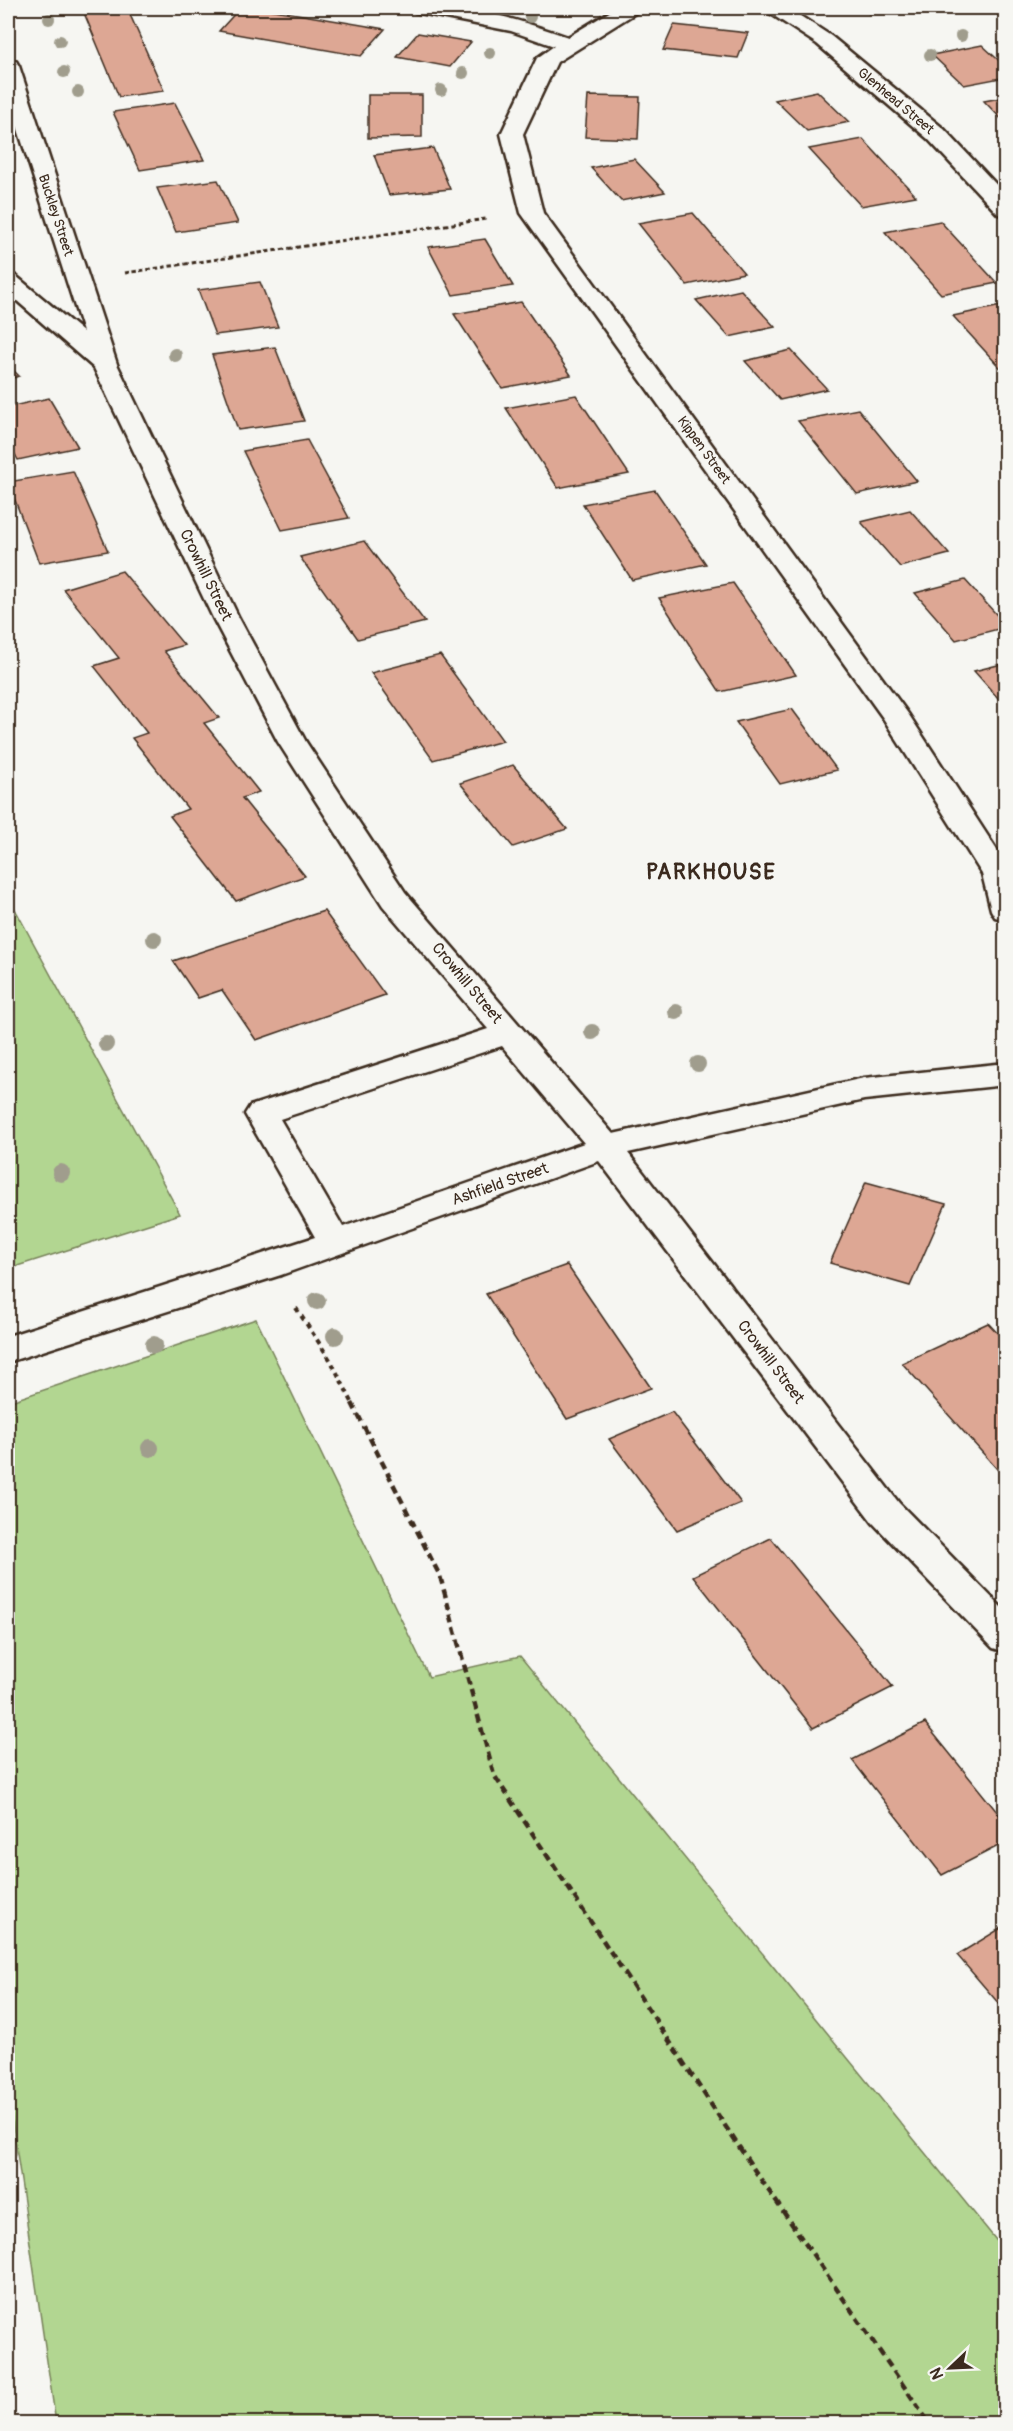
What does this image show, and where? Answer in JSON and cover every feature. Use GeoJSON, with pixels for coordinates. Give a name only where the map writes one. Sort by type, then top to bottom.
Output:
{"type":"FeatureCollection","features":[{"type":"Feature","properties":{"kind":"street"},"geometry":{"type":"LineString","coordinates":[[422,8],[515,26],[570,44]]}},
{"type":"Feature","properties":{"kind":"street","name":"Kippen Street"},"geometry":{"type":"LineString","coordinates":[[630,8],[548,58],[512,134],[532,213],[896,715],[998,874],[1005,910]]}},
{"type":"Feature","properties":{"kind":"street","name":"Glenhead Street"},"geometry":{"type":"LineString","coordinates":[[775,8],[824,40],[936,134],[1005,209]]}},
{"type":"Feature","properties":{"kind":"street","name":"Buckley Street"},"geometry":{"type":"LineString","coordinates":[[8,66],[105,364]]}},
{"type":"Feature","properties":{"kind":"street","name":"Crowhill Street"},"geometry":{"type":"LineString","coordinates":[[8,281],[105,364],[226,618],[292,742],[394,898],[606,1147],[886,1513],[1005,1637]]}},
{"type":"Feature","properties":{"kind":"street"},"geometry":{"type":"LineString","coordinates":[[335,1242],[261,1114],[509,1033]]}},
{"type":"Feature","properties":{"kind":"street","name":"Ashfield Street"},"geometry":{"type":"LineString","coordinates":[[8,1348],[269,1266],[606,1147],[864,1089],[1005,1074]]}},
{"type":"Feature","properties":{"kind":"path"},"geometry":{"type":"LineString","coordinates":[[78,280],[532,213]]}},
{"type":"Feature","properties":{"kind":"path"},"geometry":{"type":"LineString","coordinates":[[269,1266],[331,1361],[440,1576],[494,1775],[753,2168],[930,2424]]}},
{"type":"Feature","properties":{"kind":"green space"},"geometry":{"type":"Polygon","coordinates":[[[8,896],[180,1214],[8,1269],[8,896]]]}},
{"type":"Feature","properties":{"kind":"green space"},"geometry":{"type":"Polygon","coordinates":[[[256,1319],[429,1677],[520,1656],[1005,2251],[1005,2423],[56,2423],[8,2091],[8,1402],[256,1319]]]}},
{"type":"Feature","properties":{"kind":"building"},"geometry":{"type":"Polygon","coordinates":[[[82,8],[127,8],[164,91],[119,97],[82,8]]]}},
{"type":"Feature","properties":{"kind":"building"},"geometry":{"type":"Polygon","coordinates":[[[240,8],[262,8],[385,29],[361,56],[219,31],[240,8]]]}},
{"type":"Feature","properties":{"kind":"building"},"geometry":{"type":"Polygon","coordinates":[[[486,8],[520,8],[516,13],[486,8]]]}},
{"type":"Feature","properties":{"kind":"building"},"geometry":{"type":"Polygon","coordinates":[[[863,8],[904,8],[869,14],[863,8]]]}},
{"type":"Feature","properties":{"kind":"building"},"geometry":{"type":"Polygon","coordinates":[[[674,25],[748,33],[738,58],[663,50],[674,25]]]}},
{"type":"Feature","properties":{"kind":"building"},"geometry":{"type":"Polygon","coordinates":[[[418,33],[471,42],[450,67],[397,57],[418,33]]]}},
{"type":"Feature","properties":{"kind":"building"},"geometry":{"type":"Polygon","coordinates":[[[982,45],[1006,67],[1006,77],[964,85],[932,55],[982,45]]]}},
{"type":"Feature","properties":{"kind":"building"},"geometry":{"type":"Polygon","coordinates":[[[817,91],[849,122],[807,131],[775,100],[817,91]]]}},
{"type":"Feature","properties":{"kind":"building"},"geometry":{"type":"Polygon","coordinates":[[[368,95],[422,95],[422,137],[368,138],[368,95]]]}},
{"type":"Feature","properties":{"kind":"building"},"geometry":{"type":"Polygon","coordinates":[[[588,96],[640,97],[638,139],[585,137],[588,96]]]}},
{"type":"Feature","properties":{"kind":"building"},"geometry":{"type":"Polygon","coordinates":[[[1006,97],[1006,124],[984,101],[1006,97]]]}},
{"type":"Feature","properties":{"kind":"building"},"geometry":{"type":"Polygon","coordinates":[[[175,103],[204,160],[140,170],[113,112],[175,103]]]}},
{"type":"Feature","properties":{"kind":"building"},"geometry":{"type":"Polygon","coordinates":[[[863,139],[916,196],[861,206],[809,149],[863,139]]]}},
{"type":"Feature","properties":{"kind":"building"},"geometry":{"type":"Polygon","coordinates":[[[433,148],[450,189],[389,195],[374,155],[433,148]]]}},
{"type":"Feature","properties":{"kind":"building"},"geometry":{"type":"Polygon","coordinates":[[[634,159],[665,192],[621,201],[591,168],[634,159]]]}},
{"type":"Feature","properties":{"kind":"building"},"geometry":{"type":"Polygon","coordinates":[[[218,180],[238,223],[176,232],[157,188],[218,180]]]}},
{"type":"Feature","properties":{"kind":"building"},"geometry":{"type":"Polygon","coordinates":[[[693,213],[744,273],[687,285],[638,223],[693,213]]]}},
{"type":"Feature","properties":{"kind":"building"},"geometry":{"type":"Polygon","coordinates":[[[940,221],[997,283],[941,294],[885,232],[940,221]]]}},
{"type":"Feature","properties":{"kind":"building"},"geometry":{"type":"Polygon","coordinates":[[[485,239],[513,286],[453,295],[428,247],[485,239]]]}},
{"type":"Feature","properties":{"kind":"building"},"geometry":{"type":"Polygon","coordinates":[[[260,282],[278,327],[215,335],[198,290],[260,282]]]}},
{"type":"Feature","properties":{"kind":"building"},"geometry":{"type":"Polygon","coordinates":[[[741,290],[775,327],[729,337],[696,300],[741,290]]]}},
{"type":"Feature","properties":{"kind":"building"},"geometry":{"type":"Polygon","coordinates":[[[521,302],[571,375],[502,388],[454,314],[521,302]]]}},
{"type":"Feature","properties":{"kind":"building"},"geometry":{"type":"Polygon","coordinates":[[[1006,305],[1006,374],[953,316],[1006,305]]]}},
{"type":"Feature","properties":{"kind":"building"},"geometry":{"type":"Polygon","coordinates":[[[275,347],[304,421],[238,430],[212,355],[275,347]]]}},
{"type":"Feature","properties":{"kind":"building"},"geometry":{"type":"Polygon","coordinates":[[[791,350],[827,389],[780,400],[745,361],[791,350]]]}},
{"type":"Feature","properties":{"kind":"building"},"geometry":{"type":"Polygon","coordinates":[[[8,365],[19,376],[8,380],[8,365]]]}},
{"type":"Feature","properties":{"kind":"building"},"geometry":{"type":"Polygon","coordinates":[[[576,395],[629,474],[558,488],[506,408],[576,395]]]}},
{"type":"Feature","properties":{"kind":"building"},"geometry":{"type":"Polygon","coordinates":[[[49,398],[78,447],[18,460],[8,441],[8,407],[49,398]]]}},
{"type":"Feature","properties":{"kind":"building"},"geometry":{"type":"Polygon","coordinates":[[[858,409],[917,481],[857,494],[798,421],[858,409]]]}},
{"type":"Feature","properties":{"kind":"building"},"geometry":{"type":"Polygon","coordinates":[[[307,440],[349,518],[282,530],[243,451],[307,440]]]}},
{"type":"Feature","properties":{"kind":"building"},"geometry":{"type":"Polygon","coordinates":[[[73,471],[108,551],[39,563],[8,482],[73,471]]]}},
{"type":"Feature","properties":{"kind":"building"},"geometry":{"type":"Polygon","coordinates":[[[655,490],[706,564],[632,580],[583,504],[655,490]]]}},
{"type":"Feature","properties":{"kind":"building"},"geometry":{"type":"Polygon","coordinates":[[[910,510],[949,554],[900,567],[861,522],[910,510]]]}},
{"type":"Feature","properties":{"kind":"building"},"geometry":{"type":"Polygon","coordinates":[[[364,541],[425,622],[358,639],[300,557],[364,541]]]}},
{"type":"Feature","properties":{"kind":"building"},"geometry":{"type":"Polygon","coordinates":[[[122,571],[184,645],[164,651],[219,718],[204,723],[259,792],[242,798],[305,876],[236,901],[170,816],[188,809],[132,738],[147,733],[94,666],[119,658],[63,589],[122,571]]]}},
{"type":"Feature","properties":{"kind":"building"},"geometry":{"type":"Polygon","coordinates":[[[965,580],[1006,627],[956,640],[915,593],[965,580]]]}},
{"type":"Feature","properties":{"kind":"building"},"geometry":{"type":"Polygon","coordinates":[[[733,583],[796,675],[720,692],[659,598],[733,583]]]}},
{"type":"Feature","properties":{"kind":"building"},"geometry":{"type":"Polygon","coordinates":[[[440,655],[503,741],[433,760],[371,673],[440,655]]]}},
{"type":"Feature","properties":{"kind":"building"},"geometry":{"type":"Polygon","coordinates":[[[1006,663],[1006,707],[974,671],[1006,663]]]}},
{"type":"Feature","properties":{"kind":"building"},"geometry":{"type":"Polygon","coordinates":[[[792,709],[837,770],[780,784],[736,722],[792,709]]]}},
{"type":"Feature","properties":{"kind":"building"},"geometry":{"type":"Polygon","coordinates":[[[513,765],[567,829],[513,847],[460,783],[513,765]]]}},
{"type":"Feature","properties":{"kind":"building"},"geometry":{"type":"Polygon","coordinates":[[[324,911],[385,995],[256,1040],[222,990],[198,998],[173,961],[324,911]]]}},
{"type":"Feature","properties":{"kind":"building"},"geometry":{"type":"Polygon","coordinates":[[[866,1182],[946,1204],[910,1286],[830,1263],[866,1182]]]}},
{"type":"Feature","properties":{"kind":"building"},"geometry":{"type":"Polygon","coordinates":[[[567,1265],[651,1388],[567,1419],[486,1294],[567,1265]]]}},
{"type":"Feature","properties":{"kind":"building"},"geometry":{"type":"Polygon","coordinates":[[[988,1323],[1006,1342],[1006,1479],[902,1363],[988,1323]]]}},
{"type":"Feature","properties":{"kind":"building"},"geometry":{"type":"Polygon","coordinates":[[[672,1412],[741,1503],[677,1530],[609,1439],[672,1412]]]}},
{"type":"Feature","properties":{"kind":"building"},"geometry":{"type":"Polygon","coordinates":[[[771,1538],[893,1687],[813,1728],[693,1576],[771,1538]]]}},
{"type":"Feature","properties":{"kind":"building"},"geometry":{"type":"Polygon","coordinates":[[[925,1723],[1006,1823],[1006,1842],[942,1875],[852,1760],[925,1723]]]}},
{"type":"Feature","properties":{"kind":"building"},"geometry":{"type":"Polygon","coordinates":[[[1006,1925],[1006,2012],[957,1955],[1006,1925]]]}},
{"type":"Feature","properties":{"kind":"district","name":"PARKHOUSE"},"geometry":{"type":"Point","coordinates":[711,872]}}]}
